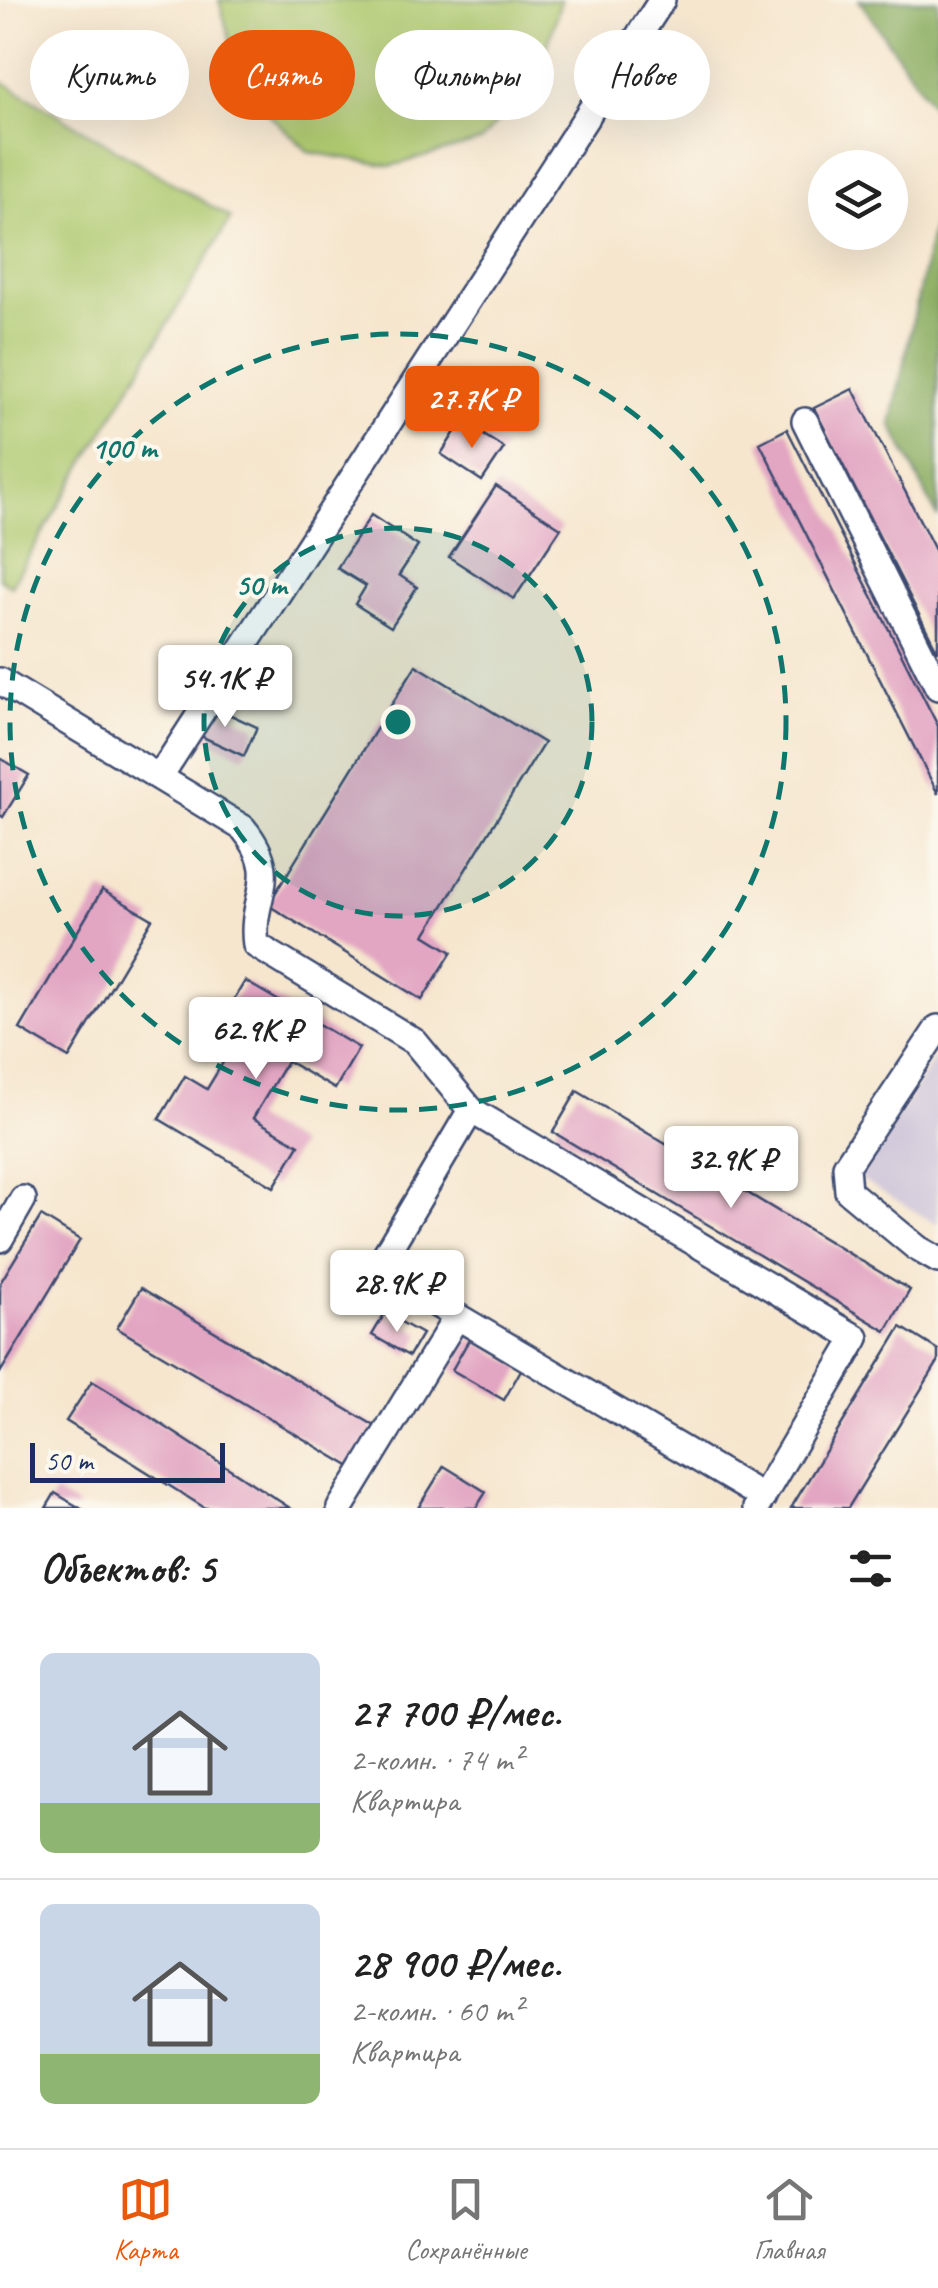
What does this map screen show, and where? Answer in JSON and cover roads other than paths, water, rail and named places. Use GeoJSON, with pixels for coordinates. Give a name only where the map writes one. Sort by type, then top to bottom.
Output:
{"type":"FeatureCollection","features":[{"type":"Feature","properties":{"kind":"street"},"geometry":{"type":"LineString","coordinates":[[160,776],[662,0]]}},
{"type":"Feature","properties":{"kind":"street"},"geometry":{"type":"LineString","coordinates":[[806,421],[938,687]]}},
{"type":"Feature","properties":{"kind":"street"},"geometry":{"type":"LineString","coordinates":[[0,681],[243,828],[254,842],[266,877],[254,927],[256,945],[415,1042],[471,1110],[856,1338],[760,1502],[377,1269],[471,1110]]}},
{"type":"Feature","properties":{"kind":"street"},"geometry":{"type":"LineString","coordinates":[[938,1028],[846,1166],[848,1191],[917,1248],[938,1260]]}},
{"type":"Feature","properties":{"kind":"street"},"geometry":{"type":"LineString","coordinates":[[0,1239],[24,1199]]}},
{"type":"Feature","properties":{"kind":"street"},"geometry":{"type":"LineString","coordinates":[[340,1508],[456,1318]]}}]}
